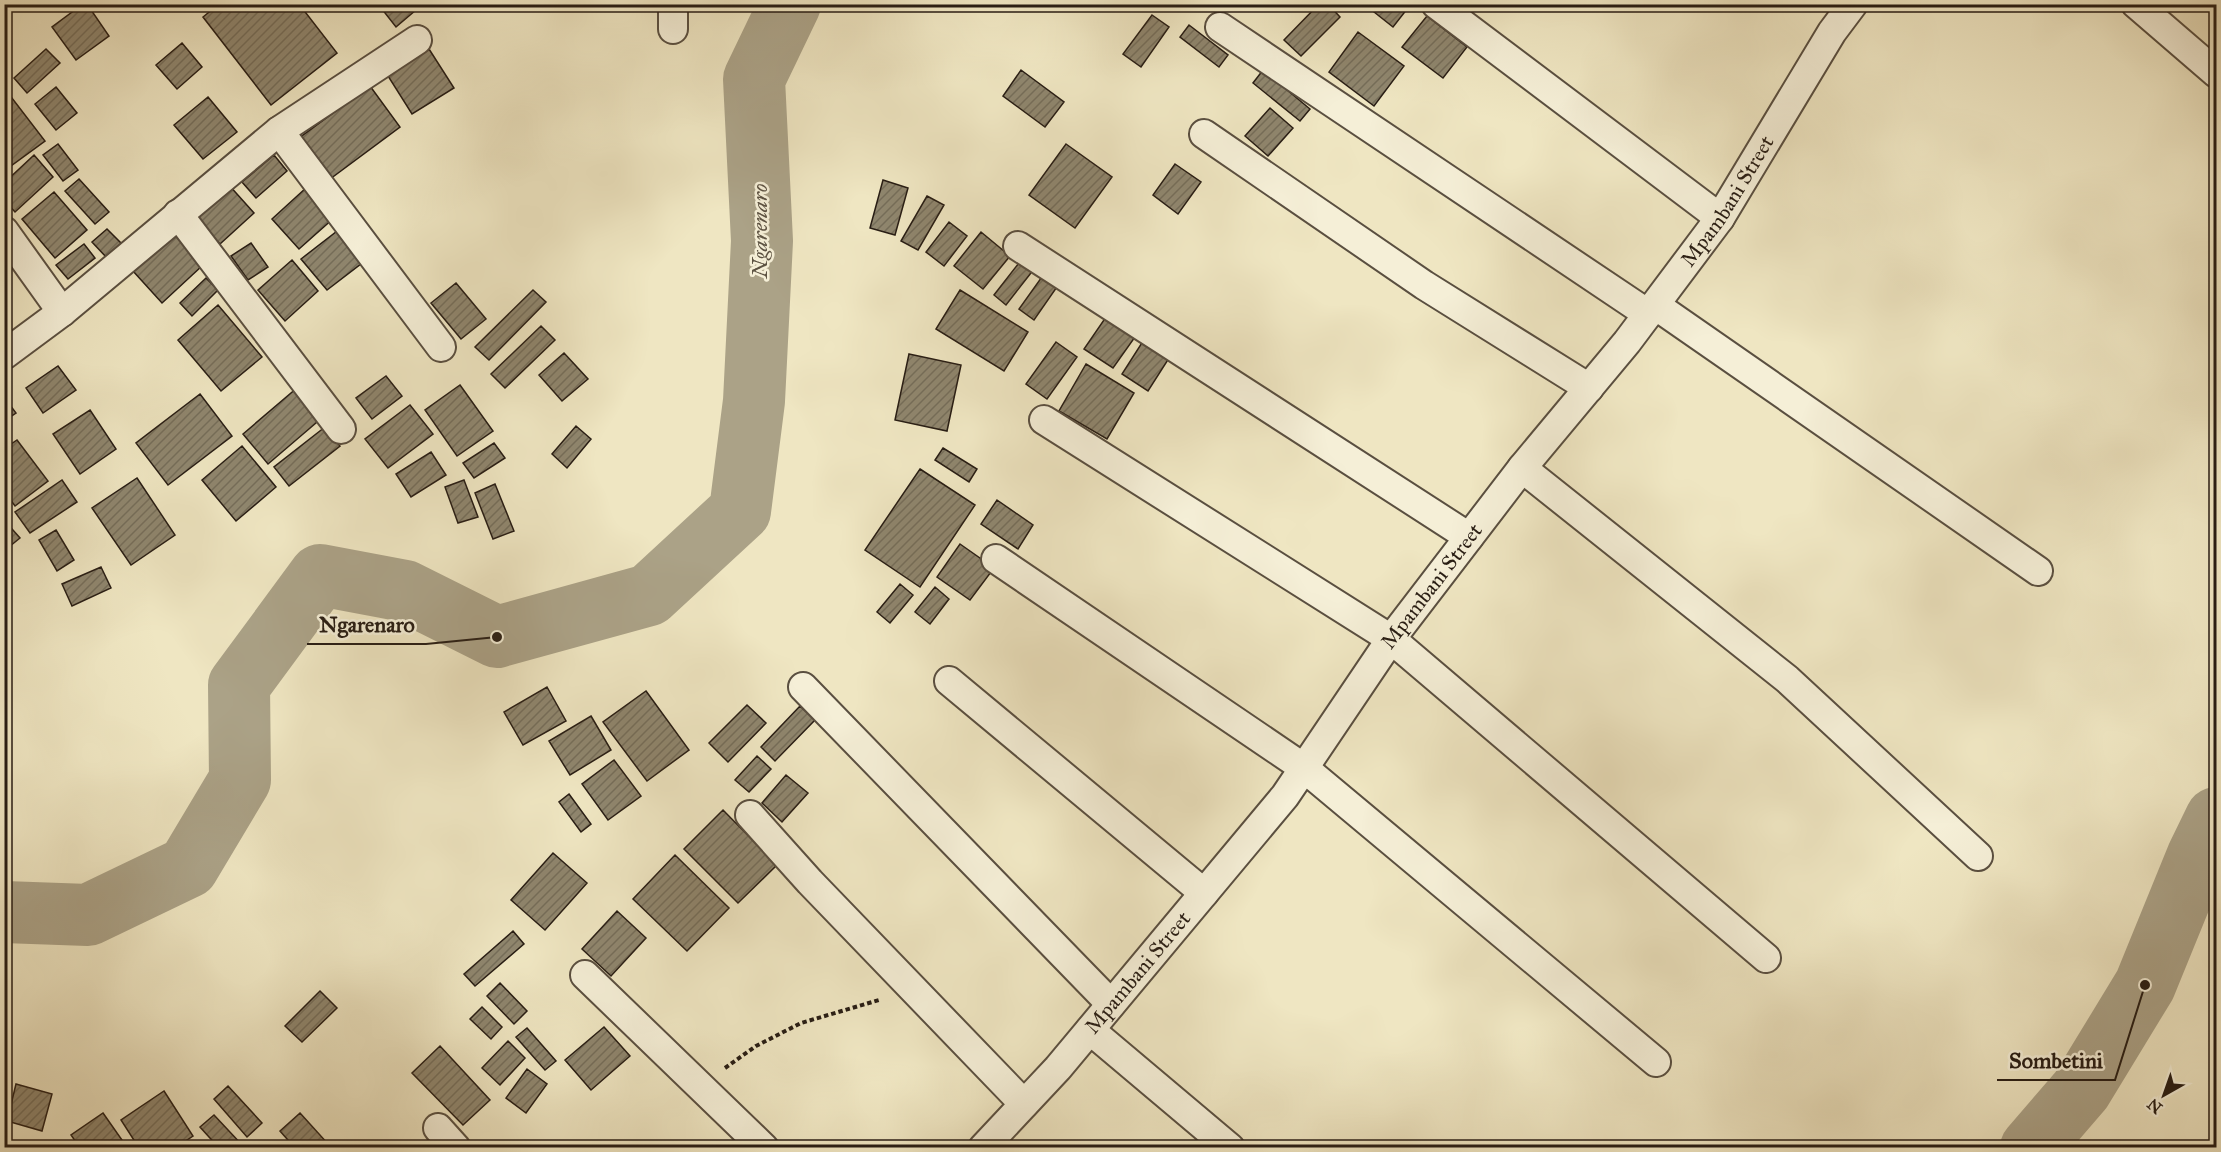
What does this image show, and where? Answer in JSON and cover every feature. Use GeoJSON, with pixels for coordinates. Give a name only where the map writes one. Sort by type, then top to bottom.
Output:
{"type":"FeatureCollection","features":[{"type":"Feature","properties":{"kind":"street"},"geometry":{"type":"LineString","coordinates":[[1436,4],[1719,218]]}},
{"type":"Feature","properties":{"kind":"street","name":"Mpambani Street"},"geometry":{"type":"LineString","coordinates":[[983,1148],[1090,1030],[1285,796],[1391,639],[1522,468],[1652,310],[1719,218],[1832,32],[1853,4]]}},
{"type":"Feature","properties":{"kind":"street"},"geometry":{"type":"LineString","coordinates":[[2136,4],[2217,74]]}},
{"type":"Feature","properties":{"kind":"street"},"geometry":{"type":"LineString","coordinates":[[1220,27],[1652,310],[2038,572]]}},
{"type":"Feature","properties":{"kind":"street"},"geometry":{"type":"LineString","coordinates":[[4,355],[62,312],[279,130],[417,40]]}},
{"type":"Feature","properties":{"kind":"street"},"geometry":{"type":"LineString","coordinates":[[279,130],[441,346]]}},
{"type":"Feature","properties":{"kind":"street"},"geometry":{"type":"LineString","coordinates":[[1204,134],[1424,285],[1588,388]]}},
{"type":"Feature","properties":{"kind":"street"},"geometry":{"type":"LineString","coordinates":[[178,214],[340,429]]}},
{"type":"Feature","properties":{"kind":"street"},"geometry":{"type":"LineString","coordinates":[[4,231],[62,312]]}},
{"type":"Feature","properties":{"kind":"street"},"geometry":{"type":"LineString","coordinates":[[1018,246],[1468,537]]}},
{"type":"Feature","properties":{"kind":"street"},"geometry":{"type":"LineString","coordinates":[[1044,420],[1391,639],[1766,958]]}},
{"type":"Feature","properties":{"kind":"street"},"geometry":{"type":"LineString","coordinates":[[1522,468],[1787,679],[1978,856]]}},
{"type":"Feature","properties":{"kind":"street"},"geometry":{"type":"LineString","coordinates":[[996,559],[1304,768],[1656,1062]]}},
{"type":"Feature","properties":{"kind":"street"},"geometry":{"type":"LineString","coordinates":[[949,681],[1204,893]]}},
{"type":"Feature","properties":{"kind":"street"},"geometry":{"type":"LineString","coordinates":[[802,687],[1111,1004]]}},
{"type":"Feature","properties":{"kind":"street"},"geometry":{"type":"LineString","coordinates":[[750,815],[1024,1104]]}},
{"type":"Feature","properties":{"kind":"street"},"geometry":{"type":"LineString","coordinates":[[585,975],[764,1148]]}},
{"type":"Feature","properties":{"kind":"street"},"geometry":{"type":"LineString","coordinates":[[1090,1030],[1230,1148]]}},
{"type":"Feature","properties":{"kind":"path"},"geometry":{"type":"LineString","coordinates":[[700,1086],[756,1046],[801,1023],[914,989]]}},
{"type":"Feature","properties":{"kind":"building"},"geometry":{"type":"Polygon","coordinates":[[[83,4],[87,4],[109,36],[76,60],[52,27],[83,4]]]}},
{"type":"Feature","properties":{"kind":"building"},"geometry":{"type":"Polygon","coordinates":[[[219,4],[299,4],[337,53],[271,105],[203,17],[219,4]]]}},
{"type":"Feature","properties":{"kind":"building"},"geometry":{"type":"Polygon","coordinates":[[[378,4],[423,4],[396,27],[378,4]]]}},
{"type":"Feature","properties":{"kind":"building"},"geometry":{"type":"Polygon","coordinates":[[[1319,4],[1328,4],[1340,17],[1301,56],[1284,40],[1319,4]]]}},
{"type":"Feature","properties":{"kind":"building"},"geometry":{"type":"Polygon","coordinates":[[[1364,4],[1411,4],[1393,27],[1364,4]]]}},
{"type":"Feature","properties":{"kind":"building"},"geometry":{"type":"Polygon","coordinates":[[[1152,15],[1169,27],[1141,67],[1123,54],[1152,15]]]}},
{"type":"Feature","properties":{"kind":"building"},"geometry":{"type":"Polygon","coordinates":[[[1427,16],[1467,47],[1443,78],[1402,47],[1427,16]]]}},
{"type":"Feature","properties":{"kind":"building"},"geometry":{"type":"Polygon","coordinates":[[[1189,25],[1228,55],[1219,67],[1180,37],[1189,25]]]}},
{"type":"Feature","properties":{"kind":"building"},"geometry":{"type":"Polygon","coordinates":[[[1358,32],[1404,66],[1374,106],[1329,72],[1358,32]]]}},
{"type":"Feature","properties":{"kind":"building"},"geometry":{"type":"Polygon","coordinates":[[[182,43],[202,67],[177,89],[156,65],[182,43]]]}},
{"type":"Feature","properties":{"kind":"building"},"geometry":{"type":"Polygon","coordinates":[[[46,49],[60,63],[27,93],[14,78],[46,49]]]}},
{"type":"Feature","properties":{"kind":"building"},"geometry":{"type":"Polygon","coordinates":[[[429,49],[454,88],[412,114],[388,76],[429,49]]]}},
{"type":"Feature","properties":{"kind":"building"},"geometry":{"type":"Polygon","coordinates":[[[1021,70],[1064,102],[1045,127],[1003,96],[1021,70]]]}},
{"type":"Feature","properties":{"kind":"building"},"geometry":{"type":"Polygon","coordinates":[[[1263,70],[1310,109],[1300,121],[1253,83],[1263,70]]]}},
{"type":"Feature","properties":{"kind":"building"},"geometry":{"type":"Polygon","coordinates":[[[370,86],[400,127],[326,182],[295,141],[370,86]]]}},
{"type":"Feature","properties":{"kind":"building"},"geometry":{"type":"Polygon","coordinates":[[[56,87],[77,113],[56,130],[35,104],[56,87]]]}},
{"type":"Feature","properties":{"kind":"building"},"geometry":{"type":"Polygon","coordinates":[[[4,90],[45,141],[4,171],[4,90]]]}},
{"type":"Feature","properties":{"kind":"building"},"geometry":{"type":"Polygon","coordinates":[[[208,97],[237,132],[203,159],[174,125],[208,97]]]}},
{"type":"Feature","properties":{"kind":"building"},"geometry":{"type":"Polygon","coordinates":[[[1270,108],[1293,128],[1268,156],[1245,136],[1270,108]]]}},
{"type":"Feature","properties":{"kind":"building"},"geometry":{"type":"Polygon","coordinates":[[[58,144],[78,170],[63,181],[43,155],[58,144]]]}},
{"type":"Feature","properties":{"kind":"building"},"geometry":{"type":"Polygon","coordinates":[[[1066,144],[1112,177],[1075,228],[1029,195],[1066,144]]]}},
{"type":"Feature","properties":{"kind":"building"},"geometry":{"type":"Polygon","coordinates":[[[34,155],[53,177],[15,212],[4,200],[4,183],[34,155]]]}},
{"type":"Feature","properties":{"kind":"building"},"geometry":{"type":"Polygon","coordinates":[[[274,155],[287,171],[256,198],[242,182],[274,155]]]}},
{"type":"Feature","properties":{"kind":"building"},"geometry":{"type":"Polygon","coordinates":[[[1175,164],[1201,182],[1178,214],[1153,195],[1175,164]]]}},
{"type":"Feature","properties":{"kind":"building"},"geometry":{"type":"Polygon","coordinates":[[[79,179],[109,212],[95,224],[65,191],[79,179]]]}},
{"type":"Feature","properties":{"kind":"building"},"geometry":{"type":"Polygon","coordinates":[[[883,180],[908,188],[895,235],[870,228],[883,180]]]}},
{"type":"Feature","properties":{"kind":"building"},"geometry":{"type":"Polygon","coordinates":[[[228,184],[254,213],[220,244],[193,215],[228,184]]]}},
{"type":"Feature","properties":{"kind":"building"},"geometry":{"type":"Polygon","coordinates":[[[307,187],[335,217],[299,249],[272,219],[307,187]]]}},
{"type":"Feature","properties":{"kind":"building"},"geometry":{"type":"Polygon","coordinates":[[[54,192],[87,230],[55,258],[22,219],[54,192]]]}},
{"type":"Feature","properties":{"kind":"building"},"geometry":{"type":"Polygon","coordinates":[[[927,196],[944,205],[918,250],[901,241],[927,196]]]}},
{"type":"Feature","properties":{"kind":"building"},"geometry":{"type":"Polygon","coordinates":[[[949,222],[967,236],[944,266],[926,252],[949,222]]]}},
{"type":"Feature","properties":{"kind":"building"},"geometry":{"type":"Polygon","coordinates":[[[341,228],[366,260],[327,290],[301,259],[341,228]]]}},
{"type":"Feature","properties":{"kind":"building"},"geometry":{"type":"Polygon","coordinates":[[[107,229],[122,244],[107,258],[92,242],[107,229]]]}},
{"type":"Feature","properties":{"kind":"building"},"geometry":{"type":"Polygon","coordinates":[[[981,232],[1010,256],[983,289],[954,266],[981,232]]]}},
{"type":"Feature","properties":{"kind":"building"},"geometry":{"type":"Polygon","coordinates":[[[174,234],[203,265],[162,303],[133,271],[174,234]]]}},
{"type":"Feature","properties":{"kind":"building"},"geometry":{"type":"Polygon","coordinates":[[[251,243],[268,267],[248,280],[231,256],[251,243]]]}},
{"type":"Feature","properties":{"kind":"building"},"geometry":{"type":"Polygon","coordinates":[[[84,244],[95,258],[68,279],[56,265],[84,244]]]}},
{"type":"Feature","properties":{"kind":"building"},"geometry":{"type":"Polygon","coordinates":[[[1022,259],[1034,269],[1006,305],[994,295],[1022,259]]]}},
{"type":"Feature","properties":{"kind":"building"},"geometry":{"type":"Polygon","coordinates":[[[292,260],[318,291],[285,321],[258,290],[292,260]]]}},
{"type":"Feature","properties":{"kind":"building"},"geometry":{"type":"Polygon","coordinates":[[[1044,274],[1059,284],[1034,320],[1019,309],[1044,274]]]}},
{"type":"Feature","properties":{"kind":"building"},"geometry":{"type":"Polygon","coordinates":[[[206,278],[218,290],[192,316],[180,303],[206,278]]]}},
{"type":"Feature","properties":{"kind":"building"},"geometry":{"type":"Polygon","coordinates":[[[456,283],[486,319],[461,339],[431,303],[456,283]]]}},
{"type":"Feature","properties":{"kind":"building"},"geometry":{"type":"Polygon","coordinates":[[[533,290],[546,302],[489,360],[475,347],[533,290]]]}},
{"type":"Feature","properties":{"kind":"building"},"geometry":{"type":"Polygon","coordinates":[[[960,290],[1028,332],[1004,371],[936,329],[960,290]]]}},
{"type":"Feature","properties":{"kind":"building"},"geometry":{"type":"Polygon","coordinates":[[[218,305],[262,357],[221,391],[178,340],[218,305]]]}},
{"type":"Feature","properties":{"kind":"building"},"geometry":{"type":"Polygon","coordinates":[[[1106,317],[1135,337],[1113,368],[1084,349],[1106,317]]]}},
{"type":"Feature","properties":{"kind":"building"},"geometry":{"type":"Polygon","coordinates":[[[541,326],[555,340],[505,388],[491,374],[541,326]]]}},
{"type":"Feature","properties":{"kind":"building"},"geometry":{"type":"Polygon","coordinates":[[[1145,338],[1171,355],[1148,391],[1122,374],[1145,338]]]}},
{"type":"Feature","properties":{"kind":"building"},"geometry":{"type":"Polygon","coordinates":[[[1056,342],[1077,357],[1047,399],[1026,384],[1056,342]]]}},
{"type":"Feature","properties":{"kind":"building"},"geometry":{"type":"Polygon","coordinates":[[[564,353],[588,379],[562,401],[539,375],[564,353]]]}},
{"type":"Feature","properties":{"kind":"building"},"geometry":{"type":"Polygon","coordinates":[[[909,354],[961,365],[947,431],[895,420],[909,354]]]}},
{"type":"Feature","properties":{"kind":"building"},"geometry":{"type":"Polygon","coordinates":[[[1086,364],[1134,393],[1107,439],[1059,411],[1086,364]]]}},
{"type":"Feature","properties":{"kind":"building"},"geometry":{"type":"Polygon","coordinates":[[[58,366],[76,390],[43,413],[26,388],[58,366]]]}},
{"type":"Feature","properties":{"kind":"building"},"geometry":{"type":"Polygon","coordinates":[[[386,376],[402,396],[372,419],[356,398],[386,376]]]}},
{"type":"Feature","properties":{"kind":"building"},"geometry":{"type":"Polygon","coordinates":[[[460,385],[493,431],[457,456],[425,410],[460,385]]]}},
{"type":"Feature","properties":{"kind":"building"},"geometry":{"type":"Polygon","coordinates":[[[298,387],[323,417],[268,464],[243,434],[298,387]]]}},
{"type":"Feature","properties":{"kind":"building"},"geometry":{"type":"Polygon","coordinates":[[[200,394],[232,436],[168,485],[136,443],[200,394]]]}},
{"type":"Feature","properties":{"kind":"building"},"geometry":{"type":"Polygon","coordinates":[[[4,397],[16,413],[4,421],[4,397]]]}},
{"type":"Feature","properties":{"kind":"building"},"geometry":{"type":"Polygon","coordinates":[[[410,405],[433,434],[388,468],[365,439],[410,405]]]}},
{"type":"Feature","properties":{"kind":"building"},"geometry":{"type":"Polygon","coordinates":[[[90,410],[116,449],[80,474],[53,434],[90,410]]]}},
{"type":"Feature","properties":{"kind":"building"},"geometry":{"type":"Polygon","coordinates":[[[576,426],[591,439],[567,468],[552,454],[576,426]]]}},
{"type":"Feature","properties":{"kind":"building"},"geometry":{"type":"Polygon","coordinates":[[[325,427],[340,446],[289,486],[274,467],[325,427]]]}},
{"type":"Feature","properties":{"kind":"building"},"geometry":{"type":"Polygon","coordinates":[[[17,440],[48,481],[15,506],[4,491],[4,449],[17,440]]]}},
{"type":"Feature","properties":{"kind":"building"},"geometry":{"type":"Polygon","coordinates":[[[494,443],[505,458],[474,478],[463,463],[494,443]]]}},
{"type":"Feature","properties":{"kind":"building"},"geometry":{"type":"Polygon","coordinates":[[[242,446],[276,487],[236,521],[202,480],[242,446]]]}},
{"type":"Feature","properties":{"kind":"building"},"geometry":{"type":"Polygon","coordinates":[[[943,448],[977,469],[969,482],[935,460],[943,448]]]}},
{"type":"Feature","properties":{"kind":"building"},"geometry":{"type":"Polygon","coordinates":[[[431,452],[446,475],[411,497],[396,474],[431,452]]]}},
{"type":"Feature","properties":{"kind":"building"},"geometry":{"type":"Polygon","coordinates":[[[920,469],[975,505],[920,587],[865,550],[920,469]]]}},
{"type":"Feature","properties":{"kind":"building"},"geometry":{"type":"Polygon","coordinates":[[[137,478],[175,535],[131,565],[92,508],[137,478]]]}},
{"type":"Feature","properties":{"kind":"building"},"geometry":{"type":"Polygon","coordinates":[[[62,480],[77,502],[30,533],[15,512],[62,480]]]}},
{"type":"Feature","properties":{"kind":"building"},"geometry":{"type":"Polygon","coordinates":[[[464,480],[478,517],[458,523],[445,487],[464,480]]]}},
{"type":"Feature","properties":{"kind":"building"},"geometry":{"type":"Polygon","coordinates":[[[495,484],[514,531],[493,539],[475,493],[495,484]]]}},
{"type":"Feature","properties":{"kind":"building"},"geometry":{"type":"Polygon","coordinates":[[[997,500],[1033,525],[1018,549],[981,524],[997,500]]]}},
{"type":"Feature","properties":{"kind":"building"},"geometry":{"type":"Polygon","coordinates":[[[4,520],[20,538],[4,551],[4,520]]]}},
{"type":"Feature","properties":{"kind":"building"},"geometry":{"type":"Polygon","coordinates":[[[56,530],[74,560],[57,571],[39,540],[56,530]]]}},
{"type":"Feature","properties":{"kind":"building"},"geometry":{"type":"Polygon","coordinates":[[[960,544],[994,568],[970,600],[937,577],[960,544]]]}},
{"type":"Feature","properties":{"kind":"building"},"geometry":{"type":"Polygon","coordinates":[[[101,567],[111,588],[72,606],[62,584],[101,567]]]}},
{"type":"Feature","properties":{"kind":"building"},"geometry":{"type":"Polygon","coordinates":[[[900,584],[913,595],[890,623],[877,612],[900,584]]]}},
{"type":"Feature","properties":{"kind":"building"},"geometry":{"type":"Polygon","coordinates":[[[935,587],[949,599],[930,624],[915,612],[935,587]]]}},
{"type":"Feature","properties":{"kind":"building"},"geometry":{"type":"Polygon","coordinates":[[[547,687],[566,721],[523,745],[504,712],[547,687]]]}},
{"type":"Feature","properties":{"kind":"building"},"geometry":{"type":"Polygon","coordinates":[[[646,691],[689,750],[647,781],[603,722],[646,691]]]}},
{"type":"Feature","properties":{"kind":"building"},"geometry":{"type":"Polygon","coordinates":[[[747,705],[766,723],[728,762],[709,743],[747,705]]]}},
{"type":"Feature","properties":{"kind":"building"},"geometry":{"type":"Polygon","coordinates":[[[800,706],[815,720],[775,761],[761,747],[800,706]]]}},
{"type":"Feature","properties":{"kind":"building"},"geometry":{"type":"Polygon","coordinates":[[[591,716],[611,750],[570,775],[549,741],[591,716]]]}},
{"type":"Feature","properties":{"kind":"building"},"geometry":{"type":"Polygon","coordinates":[[[757,756],[771,769],[749,792],[735,780],[757,756]]]}},
{"type":"Feature","properties":{"kind":"building"},"geometry":{"type":"Polygon","coordinates":[[[614,760],[641,796],[608,820],[582,784],[614,760]]]}},
{"type":"Feature","properties":{"kind":"building"},"geometry":{"type":"Polygon","coordinates":[[[786,775],[808,793],[782,822],[762,803],[786,775]]]}},
{"type":"Feature","properties":{"kind":"building"},"geometry":{"type":"Polygon","coordinates":[[[569,794],[591,824],[581,832],[559,802],[569,794]]]}},
{"type":"Feature","properties":{"kind":"building"},"geometry":{"type":"Polygon","coordinates":[[[723,810],[777,865],[738,903],[684,849],[723,810]]]}},
{"type":"Feature","properties":{"kind":"building"},"geometry":{"type":"Polygon","coordinates":[[[553,853],[587,883],[545,930],[511,900],[553,853]]]}},
{"type":"Feature","properties":{"kind":"building"},"geometry":{"type":"Polygon","coordinates":[[[675,855],[729,908],[687,951],[633,899],[675,855]]]}},
{"type":"Feature","properties":{"kind":"building"},"geometry":{"type":"Polygon","coordinates":[[[617,911],[646,938],[611,976],[582,949],[617,911]]]}},
{"type":"Feature","properties":{"kind":"building"},"geometry":{"type":"Polygon","coordinates":[[[513,931],[524,944],[475,986],[464,974],[513,931]]]}},
{"type":"Feature","properties":{"kind":"building"},"geometry":{"type":"Polygon","coordinates":[[[500,983],[527,1011],[514,1024],[487,996],[500,983]]]}},
{"type":"Feature","properties":{"kind":"building"},"geometry":{"type":"Polygon","coordinates":[[[320,991],[337,1008],[302,1042],[285,1026],[320,991]]]}},
{"type":"Feature","properties":{"kind":"building"},"geometry":{"type":"Polygon","coordinates":[[[482,1007],[502,1027],[491,1039],[470,1019],[482,1007]]]}},
{"type":"Feature","properties":{"kind":"building"},"geometry":{"type":"Polygon","coordinates":[[[604,1027],[630,1056],[591,1090],[565,1060],[604,1027]]]}},
{"type":"Feature","properties":{"kind":"building"},"geometry":{"type":"Polygon","coordinates":[[[527,1028],[556,1061],[545,1070],[516,1037],[527,1028]]]}},
{"type":"Feature","properties":{"kind":"building"},"geometry":{"type":"Polygon","coordinates":[[[508,1041],[525,1058],[500,1085],[482,1068],[508,1041]]]}},
{"type":"Feature","properties":{"kind":"building"},"geometry":{"type":"Polygon","coordinates":[[[440,1046],[490,1100],[463,1125],[412,1073],[440,1046]]]}},
{"type":"Feature","properties":{"kind":"building"},"geometry":{"type":"Polygon","coordinates":[[[527,1069],[547,1084],[526,1113],[506,1098],[527,1069]]]}},
{"type":"Feature","properties":{"kind":"building"},"geometry":{"type":"Polygon","coordinates":[[[16,1084],[52,1094],[42,1131],[7,1121],[16,1084]]]}},
{"type":"Feature","properties":{"kind":"building"},"geometry":{"type":"Polygon","coordinates":[[[228,1086],[262,1123],[247,1137],[214,1099],[228,1086]]]}},
{"type":"Feature","properties":{"kind":"building"},"geometry":{"type":"Polygon","coordinates":[[[164,1091],[193,1136],[175,1148],[139,1148],[121,1120],[164,1091]]]}},
{"type":"Feature","properties":{"kind":"building"},"geometry":{"type":"Polygon","coordinates":[[[103,1113],[122,1140],[110,1148],[80,1148],[71,1135],[103,1113]]]}},
{"type":"Feature","properties":{"kind":"building"},"geometry":{"type":"Polygon","coordinates":[[[300,1113],[330,1146],[329,1148],[295,1148],[280,1131],[300,1113]]]}},
{"type":"Feature","properties":{"kind":"building"},"geometry":{"type":"Polygon","coordinates":[[[214,1115],[244,1148],[219,1148],[200,1127],[214,1115]]]}},
{"type":"Feature","properties":{"kind":"waterway","name":"Ngarenaro"},"geometry":{"type":"LineString","coordinates":[[4,912],[88,915],[188,867],[240,780],[239,685],[320,575],[405,591],[497,637],[649,595],[740,511],[754,401],[762,241],[754,79],[790,4]]}},
{"type":"Feature","properties":{"kind":"waterway"},"geometry":{"type":"LineString","coordinates":[[2031,1148],[2081,1090],[2145,985],[2198,855],[2216,818]]}},
{"type":"Feature","properties":{"kind":"place","name":"Ngarenaro"},"geometry":{"type":"Point","coordinates":[497,637]}},
{"type":"Feature","properties":{"kind":"place","name":"Sombetini"},"geometry":{"type":"Point","coordinates":[2145,985]}}]}
